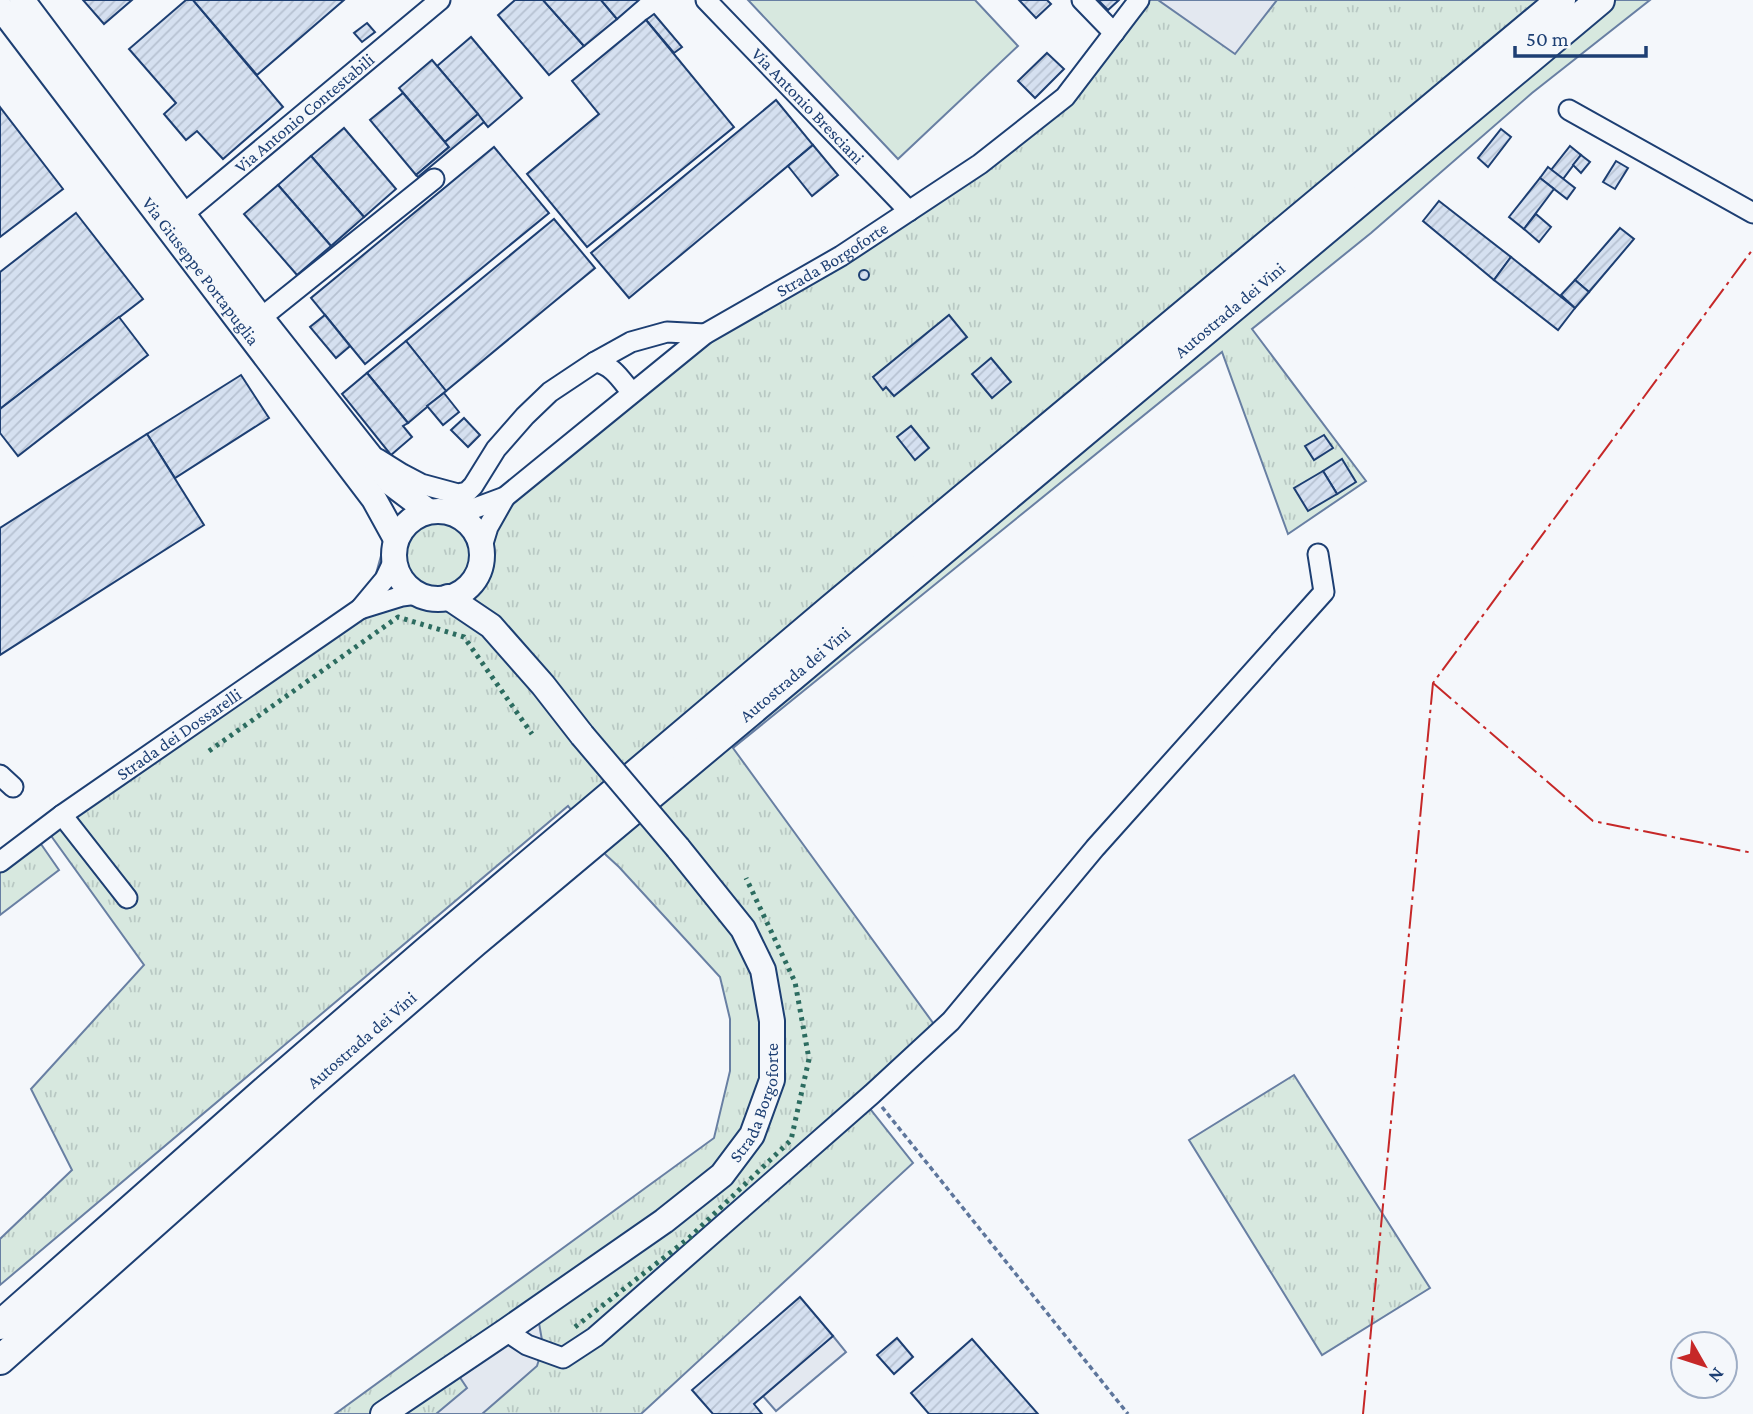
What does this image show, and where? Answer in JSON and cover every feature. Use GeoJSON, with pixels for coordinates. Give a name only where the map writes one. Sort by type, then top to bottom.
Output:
{"type":"FeatureCollection","features":[{"type":"Feature","properties":{"kind":"highway","name":"Autostrada dei Vini"},"geometry":{"type":"LineString","coordinates":[[0,1325],[440,940],[831,609],[1561,0]]}},
{"type":"Feature","properties":{"kind":"highway","name":"Autostrada dei Vini"},"geometry":{"type":"LineString","coordinates":[[0,1360],[474,943],[1600,0]]}},
{"type":"Feature","properties":{"kind":"highway"},"geometry":{"type":"LineString","coordinates":[[0,1303],[127,1191],[267,1089]]}},
{"type":"Feature","properties":{"kind":"main road","name":"Via Giuseppe Portapuglia"},"geometry":{"type":"LineString","coordinates":[[22,0],[374,499],[395,550]]}},
{"type":"Feature","properties":{"kind":"main road","name":"Via Giuseppe Portapuglia"},"geometry":{"type":"LineString","coordinates":[[0,7],[176,220]]}},
{"type":"Feature","properties":{"kind":"main road","name":"Via Giuseppe Portapuglia"},"geometry":{"type":"LineString","coordinates":[[253,324],[365,449],[392,485],[440,512]]}},
{"type":"Feature","properties":{"kind":"main road"},"geometry":{"type":"LineString","coordinates":[[440,512],[462,518],[471,526],[478,537],[481,563],[476,576],[464,590],[447,597],[427,597],[408,588],[402,580],[395,550],[400,533],[409,521],[421,514],[440,512]]}},
{"type":"Feature","properties":{"kind":"main road"},"geometry":{"type":"LineString","coordinates":[[476,576],[491,626]]}},
{"type":"Feature","properties":{"kind":"main road"},"geometry":{"type":"LineString","coordinates":[[447,597],[491,626]]}},
{"type":"Feature","properties":{"kind":"main road","name":"Strada Borgoforte"},"geometry":{"type":"LineString","coordinates":[[383,1414],[664,1221],[722,1175],[752,1135],[772,1080],[772,1021],[763,970],[743,929],[491,626]]}},
{"type":"Feature","properties":{"kind":"street","name":"Via Antonio Contestabili"},"geometry":{"type":"LineString","coordinates":[[176,220],[440,0]]}},
{"type":"Feature","properties":{"kind":"street","name":"Via Antonio Bresciani"},"geometry":{"type":"LineString","coordinates":[[706,0],[909,211]]}},
{"type":"Feature","properties":{"kind":"street"},"geometry":{"type":"LineString","coordinates":[[1082,0],[1114,33]]}},
{"type":"Feature","properties":{"kind":"street","name":"Strada Borgoforte"},"geometry":{"type":"LineString","coordinates":[[440,512],[470,510],[505,497],[705,334],[841,256],[980,164],[1065,97],[1139,0]]}},
{"type":"Feature","properties":{"kind":"street"},"geometry":{"type":"LineString","coordinates":[[1569,110],[1753,213]]}},
{"type":"Feature","properties":{"kind":"street"},"geometry":{"type":"LineString","coordinates":[[253,324],[434,179]]}},
{"type":"Feature","properties":{"kind":"street"},"geometry":{"type":"LineString","coordinates":[[365,449],[421,484],[457,494],[467,492],[496,449],[525,416],[550,392],[595,362],[631,342],[667,332],[705,334]]}},
{"type":"Feature","properties":{"kind":"street"},"geometry":{"type":"LineString","coordinates":[[595,362],[605,364],[632,393]]}},
{"type":"Feature","properties":{"kind":"street","name":"Strada Borgoforte"},"geometry":{"type":"LineString","coordinates":[[481,550],[488,527],[505,497]]}},
{"type":"Feature","properties":{"kind":"street","name":"Strada dei Dossarelli"},"geometry":{"type":"LineString","coordinates":[[0,862],[360,609],[385,579],[395,550]]}},
{"type":"Feature","properties":{"kind":"street"},"geometry":{"type":"LineString","coordinates":[[506,1331],[527,1345],[563,1358],[595,1337],[872,1094],[951,1021],[1095,848],[1324,592],[1318,554]]}},
{"type":"Feature","properties":{"kind":"street","name":"Strada dei Dossarelli"},"geometry":{"type":"LineString","coordinates":[[360,609],[417,594]]}},
{"type":"Feature","properties":{"kind":"street"},"geometry":{"type":"LineString","coordinates":[[62,816],[127,898]]}},
{"type":"Feature","properties":{"kind":"path"},"geometry":{"type":"LineString","coordinates":[[872,1094],[1128,1414]]}},
{"type":"Feature","properties":{"kind":"green space"},"geometry":{"type":"Polygon","coordinates":[[[748,0],[975,0],[1018,46],[898,159],[748,0]]]}},
{"type":"Feature","properties":{"kind":"green space"},"geometry":{"type":"Polygon","coordinates":[[[1140,0],[1650,0],[1532,93],[1371,233],[1252,329],[1366,481],[1288,534],[1222,352],[733,748],[936,1027],[860,1096],[913,1163],[641,1414],[335,1414],[714,1138],[730,1071],[730,1019],[720,977],[606,855],[568,806],[0,1285],[0,1239],[72,1170],[31,1089],[144,965],[44,826],[332,622],[374,581],[384,545],[405,515],[444,503],[473,505],[546,466],[701,334],[906,209],[1066,96],[1140,0]]]}},
{"type":"Feature","properties":{"kind":"green space"},"geometry":{"type":"Polygon","coordinates":[[[34,834],[59,870],[0,915],[0,858],[34,834]]]}},
{"type":"Feature","properties":{"kind":"green space"},"geometry":{"type":"Polygon","coordinates":[[[1294,1075],[1430,1288],[1322,1355],[1189,1140],[1294,1075]]]}},
{"type":"Feature","properties":{"kind":"shaded area"},"geometry":{"type":"Polygon","coordinates":[[[1158,0],[1277,0],[1235,54],[1158,0]]]}},
{"type":"Feature","properties":{"kind":"shaded area"},"geometry":{"type":"Polygon","coordinates":[[[539,1323],[543,1346],[537,1366],[482,1414],[436,1414],[467,1388],[459,1376],[539,1323]]]}},
{"type":"Feature","properties":{"kind":"shaded area"},"geometry":{"type":"Polygon","coordinates":[[[833,1336],[846,1352],[776,1411],[762,1395],[833,1336]]]}},
{"type":"Feature","properties":{"kind":"building"},"geometry":{"type":"Polygon","coordinates":[[[83,0],[132,0],[104,24],[83,0]]]}},
{"type":"Feature","properties":{"kind":"building"},"geometry":{"type":"Polygon","coordinates":[[[186,0],[193,0],[283,107],[223,159],[197,131],[186,140],[164,114],[176,103],[129,49],[186,0]]]}},
{"type":"Feature","properties":{"kind":"building"},"geometry":{"type":"Polygon","coordinates":[[[193,0],[344,0],[257,75],[193,0]]]}},
{"type":"Feature","properties":{"kind":"building"},"geometry":{"type":"Polygon","coordinates":[[[515,0],[543,0],[584,46],[549,75],[498,15],[515,0]]]}},
{"type":"Feature","properties":{"kind":"building"},"geometry":{"type":"Polygon","coordinates":[[[543,0],[601,0],[617,19],[584,46],[543,0]]]}},
{"type":"Feature","properties":{"kind":"building"},"geometry":{"type":"Polygon","coordinates":[[[601,0],[639,0],[617,19],[601,0]]]}},
{"type":"Feature","properties":{"kind":"building"},"geometry":{"type":"Polygon","coordinates":[[[1019,0],[1047,0],[1051,4],[1036,18],[1019,0]]]}},
{"type":"Feature","properties":{"kind":"building"},"geometry":{"type":"Polygon","coordinates":[[[1098,0],[1119,0],[1108,10],[1098,0]]]}},
{"type":"Feature","properties":{"kind":"building"},"geometry":{"type":"Polygon","coordinates":[[[654,14],[682,47],[674,53],[646,20],[654,14]]]}},
{"type":"Feature","properties":{"kind":"building"},"geometry":{"type":"Polygon","coordinates":[[[646,20],[734,127],[587,247],[527,174],[599,114],[572,81],[646,20]]]}},
{"type":"Feature","properties":{"kind":"building"},"geometry":{"type":"Polygon","coordinates":[[[367,23],[375,32],[362,42],[354,33],[367,23]]]}},
{"type":"Feature","properties":{"kind":"building"},"geometry":{"type":"Polygon","coordinates":[[[471,37],[522,98],[488,127],[437,66],[471,37]]]}},
{"type":"Feature","properties":{"kind":"building"},"geometry":{"type":"Polygon","coordinates":[[[1047,53],[1064,69],[1035,98],[1018,81],[1047,53]]]}},
{"type":"Feature","properties":{"kind":"building"},"geometry":{"type":"Polygon","coordinates":[[[432,60],[478,114],[445,142],[399,88],[432,60]]]}},
{"type":"Feature","properties":{"kind":"building"},"geometry":{"type":"Polygon","coordinates":[[[403,93],[449,147],[416,175],[370,120],[403,93]]]}},
{"type":"Feature","properties":{"kind":"building"},"geometry":{"type":"Polygon","coordinates":[[[776,100],[813,145],[629,298],[591,253],[776,100]]]}},
{"type":"Feature","properties":{"kind":"building"},"geometry":{"type":"Polygon","coordinates":[[[0,107],[63,189],[0,237],[0,107]]]}},
{"type":"Feature","properties":{"kind":"building"},"geometry":{"type":"Polygon","coordinates":[[[478,114],[484,122],[418,177],[416,175],[449,147],[445,142],[478,114]]]}},
{"type":"Feature","properties":{"kind":"building"},"geometry":{"type":"Polygon","coordinates":[[[344,128],[396,189],[364,217],[311,156],[344,128]]]}},
{"type":"Feature","properties":{"kind":"building"},"geometry":{"type":"Polygon","coordinates":[[[1501,129],[1511,137],[1488,167],[1478,158],[1501,129]]]}},
{"type":"Feature","properties":{"kind":"building"},"geometry":{"type":"Polygon","coordinates":[[[813,145],[838,175],[812,196],[788,166],[813,145]]]}},
{"type":"Feature","properties":{"kind":"building"},"geometry":{"type":"Polygon","coordinates":[[[1570,146],[1581,155],[1563,179],[1551,170],[1570,146]]]}},
{"type":"Feature","properties":{"kind":"building"},"geometry":{"type":"Polygon","coordinates":[[[494,147],[549,213],[365,364],[311,298],[494,147]]]}},
{"type":"Feature","properties":{"kind":"building"},"geometry":{"type":"Polygon","coordinates":[[[1581,155],[1590,162],[1581,173],[1573,165],[1581,155]]]}},
{"type":"Feature","properties":{"kind":"building"},"geometry":{"type":"Polygon","coordinates":[[[311,156],[364,217],[331,246],[278,185],[311,156]]]}},
{"type":"Feature","properties":{"kind":"building"},"geometry":{"type":"Polygon","coordinates":[[[1616,161],[1628,168],[1615,189],[1603,182],[1616,161]]]}},
{"type":"Feature","properties":{"kind":"building"},"geometry":{"type":"Polygon","coordinates":[[[1548,167],[1575,188],[1567,199],[1540,178],[1548,167]]]}},
{"type":"Feature","properties":{"kind":"building"},"geometry":{"type":"Polygon","coordinates":[[[1540,178],[1554,189],[1524,229],[1509,217],[1540,178]]]}},
{"type":"Feature","properties":{"kind":"building"},"geometry":{"type":"Polygon","coordinates":[[[278,185],[331,246],[297,275],[244,214],[278,185]]]}},
{"type":"Feature","properties":{"kind":"building"},"geometry":{"type":"Polygon","coordinates":[[[1439,201],[1511,257],[1494,280],[1423,221],[1439,201]]]}},
{"type":"Feature","properties":{"kind":"building"},"geometry":{"type":"Polygon","coordinates":[[[76,213],[143,299],[0,409],[0,272],[76,213]]]}},
{"type":"Feature","properties":{"kind":"building"},"geometry":{"type":"Polygon","coordinates":[[[1536,214],[1551,227],[1539,242],[1524,229],[1536,214]]]}},
{"type":"Feature","properties":{"kind":"building"},"geometry":{"type":"Polygon","coordinates":[[[554,219],[595,268],[446,391],[406,341],[554,219]]]}},
{"type":"Feature","properties":{"kind":"building"},"geometry":{"type":"Polygon","coordinates":[[[1620,228],[1634,239],[1589,292],[1575,280],[1620,228]]]}},
{"type":"Feature","properties":{"kind":"building"},"geometry":{"type":"Polygon","coordinates":[[[1511,257],[1575,308],[1558,330],[1494,280],[1511,257]]]}},
{"type":"Feature","properties":{"kind":"building"},"geometry":{"type":"Polygon","coordinates":[[[864,270],[868,271],[868,279],[864,280],[860,279],[859,275],[860,271],[864,270]]]}},
{"type":"Feature","properties":{"kind":"building"},"geometry":{"type":"Polygon","coordinates":[[[1575,280],[1589,292],[1575,308],[1561,295],[1575,280]]]}},
{"type":"Feature","properties":{"kind":"building"},"geometry":{"type":"Polygon","coordinates":[[[325,315],[350,346],[336,358],[310,327],[325,315]]]}},
{"type":"Feature","properties":{"kind":"building"},"geometry":{"type":"Polygon","coordinates":[[[949,315],[967,337],[894,396],[886,387],[883,390],[873,377],[949,315]]]}},
{"type":"Feature","properties":{"kind":"building"},"geometry":{"type":"Polygon","coordinates":[[[119,317],[148,355],[18,456],[0,433],[0,409],[119,317]]]}},
{"type":"Feature","properties":{"kind":"building"},"geometry":{"type":"Polygon","coordinates":[[[406,341],[446,391],[408,423],[367,373],[406,341]]]}},
{"type":"Feature","properties":{"kind":"building"},"geometry":{"type":"Polygon","coordinates":[[[991,358],[1011,382],[992,398],[972,374],[991,358]]]}},
{"type":"Feature","properties":{"kind":"building"},"geometry":{"type":"Polygon","coordinates":[[[367,373],[408,423],[403,426],[412,437],[391,455],[342,394],[367,373]]]}},
{"type":"Feature","properties":{"kind":"building"},"geometry":{"type":"Polygon","coordinates":[[[241,375],[269,418],[175,478],[147,434],[241,375]]]}},
{"type":"Feature","properties":{"kind":"building"},"geometry":{"type":"Polygon","coordinates":[[[444,393],[459,412],[443,425],[427,406],[444,393]]]}},
{"type":"Feature","properties":{"kind":"building"},"geometry":{"type":"Polygon","coordinates":[[[464,418],[480,435],[468,447],[451,430],[464,418]]]}},
{"type":"Feature","properties":{"kind":"building"},"geometry":{"type":"Polygon","coordinates":[[[911,426],[929,448],[915,460],[897,437],[911,426]]]}},
{"type":"Feature","properties":{"kind":"building"},"geometry":{"type":"Polygon","coordinates":[[[147,434],[204,525],[0,655],[0,528],[147,434]]]}},
{"type":"Feature","properties":{"kind":"building"},"geometry":{"type":"Polygon","coordinates":[[[1324,435],[1333,448],[1314,460],[1305,446],[1324,435]]]}},
{"type":"Feature","properties":{"kind":"building"},"geometry":{"type":"Polygon","coordinates":[[[1342,459],[1356,482],[1337,494],[1323,471],[1342,459]]]}},
{"type":"Feature","properties":{"kind":"building"},"geometry":{"type":"Polygon","coordinates":[[[1323,471],[1337,494],[1308,511],[1294,488],[1323,471]]]}},
{"type":"Feature","properties":{"kind":"building"},"geometry":{"type":"Polygon","coordinates":[[[800,1297],[833,1336],[754,1404],[762,1414],[713,1414],[692,1390],[800,1297]]]}},
{"type":"Feature","properties":{"kind":"building"},"geometry":{"type":"Polygon","coordinates":[[[897,1338],[913,1357],[894,1374],[877,1355],[897,1338]]]}},
{"type":"Feature","properties":{"kind":"building"},"geometry":{"type":"Polygon","coordinates":[[[972,1339],[1038,1414],[929,1414],[911,1393],[972,1339]]]}},
{"type":"Feature","properties":{"kind":"hedge"},"geometry":{"type":"LineString","coordinates":[[209,751],[398,617],[464,637],[532,734]]}},
{"type":"Feature","properties":{"kind":"hedge"},"geometry":{"type":"LineString","coordinates":[[575,1327],[689,1238],[791,1140],[809,1059],[795,982],[746,878]]}},
{"type":"Feature","properties":{"kind":"power"},"geometry":{"type":"LineString","coordinates":[[1363,1414],[1433,683],[1753,249]]}},
{"type":"Feature","properties":{"kind":"power"},"geometry":{"type":"LineString","coordinates":[[1433,683],[1593,821],[1753,853]]}}]}
